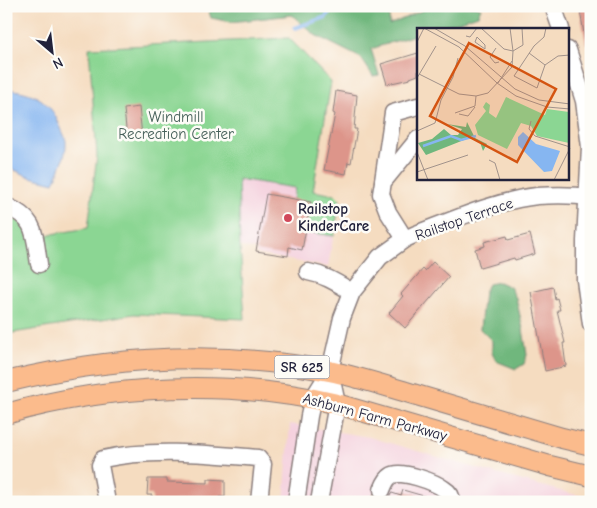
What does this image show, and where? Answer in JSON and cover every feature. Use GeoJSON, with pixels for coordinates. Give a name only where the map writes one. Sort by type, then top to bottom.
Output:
{"type":"FeatureCollection","features":[{"type":"Feature","properties":{"kind":"main road","name":"Ashburn Farm Parkway"},"geometry":{"type":"LineString","coordinates":[[6,382],[71,368],[136,359],[201,358],[266,362],[330,371],[591,445]]}},
{"type":"Feature","properties":{"kind":"main road","name":"Ashburn Farm Parkway"},"geometry":{"type":"LineString","coordinates":[[6,414],[49,403],[89,396],[147,390],[217,389],[282,394],[313,398],[337,404],[550,466],[591,476]]}},
{"type":"Feature","properties":{"kind":"street"},"geometry":{"type":"LineString","coordinates":[[553,6],[561,28]]}},
{"type":"Feature","properties":{"kind":"street"},"geometry":{"type":"LineString","coordinates":[[570,56],[580,85],[590,147],[585,280],[591,324]]}},
{"type":"Feature","properties":{"kind":"street"},"geometry":{"type":"LineString","coordinates":[[405,239],[383,202],[381,194],[393,113],[417,106]]}},
{"type":"Feature","properties":{"kind":"street"},"geometry":{"type":"LineString","coordinates":[[383,182],[417,140]]}},
{"type":"Feature","properties":{"kind":"street","name":"Railstop Terrace"},"geometry":{"type":"LineString","coordinates":[[330,371],[342,318],[352,292],[380,257],[405,239],[468,214],[505,202],[556,195],[589,196]]}},
{"type":"Feature","properties":{"kind":"street"},"geometry":{"type":"LineString","coordinates":[[6,206],[20,212],[28,219],[32,227],[39,264]]}},
{"type":"Feature","properties":{"kind":"street"},"geometry":{"type":"LineString","coordinates":[[308,272],[332,279],[352,292]]}},
{"type":"Feature","properties":{"kind":"street"},"geometry":{"type":"LineString","coordinates":[[296,502],[313,398],[330,371]]}},
{"type":"Feature","properties":{"kind":"street"},"geometry":{"type":"LineString","coordinates":[[319,502],[337,404],[330,371]]}},
{"type":"Feature","properties":{"kind":"street"},"geometry":{"type":"LineString","coordinates":[[107,502],[100,465],[103,460],[150,454],[202,454],[258,458],[263,464],[259,502]]}},
{"type":"Feature","properties":{"kind":"street"},"geometry":{"type":"LineString","coordinates":[[382,490],[384,484],[391,476],[401,473],[429,481],[445,489],[452,496],[452,502]]}},
{"type":"Feature","properties":{"kind":"shaded area","name":"Railstop KinderCare"},"geometry":{"type":"Polygon","coordinates":[[[238,179],[336,195],[340,199],[328,267],[256,254],[256,250],[240,246],[238,179]]]}},
{"type":"Feature","properties":{"kind":"shaded area"},"geometry":{"type":"Polygon","coordinates":[[[290,424],[369,437],[591,499],[591,502],[284,502],[290,424]]]}},
{"type":"Feature","properties":{"kind":"green space"},"geometry":{"type":"Polygon","coordinates":[[[207,6],[390,6],[389,25],[432,6],[476,6],[481,8],[478,15],[442,26],[417,28],[417,34],[371,49],[379,75],[373,76],[361,58],[315,35],[292,15],[231,22],[211,18],[207,6]]]}},
{"type":"Feature","properties":{"kind":"green space","name":"Windmill Recreation Center"},"geometry":{"type":"Polygon","coordinates":[[[289,38],[331,82],[313,191],[336,195],[340,199],[334,236],[305,232],[293,199],[295,188],[238,179],[245,319],[134,314],[6,334],[6,213],[25,226],[29,238],[88,228],[97,155],[89,48],[289,38]]]}},
{"type":"Feature","properties":{"kind":"green space"},"geometry":{"type":"Polygon","coordinates":[[[499,282],[510,287],[516,298],[523,329],[527,355],[524,364],[516,369],[496,361],[492,353],[492,341],[480,329],[484,292],[488,284],[499,282]]]}},
{"type":"Feature","properties":{"kind":"water"},"geometry":{"type":"Polygon","coordinates":[[[6,89],[25,92],[39,98],[51,109],[56,117],[65,137],[66,146],[54,183],[30,177],[6,166],[6,89]]]}},
{"type":"Feature","properties":{"kind":"building"},"geometry":{"type":"Polygon","coordinates":[[[579,6],[591,6],[591,43],[586,44],[579,6]]]}},
{"type":"Feature","properties":{"kind":"building"},"geometry":{"type":"Polygon","coordinates":[[[417,53],[417,75],[410,79],[387,84],[381,64],[417,53]]]}},
{"type":"Feature","properties":{"kind":"building"},"geometry":{"type":"Polygon","coordinates":[[[336,91],[357,95],[354,129],[357,129],[351,163],[348,162],[346,174],[324,170],[335,114],[333,113],[336,91]]]}},
{"type":"Feature","properties":{"kind":"building"},"geometry":{"type":"Polygon","coordinates":[[[139,107],[142,136],[127,138],[124,109],[139,107]]]}},
{"type":"Feature","properties":{"kind":"building","name":"Railstop KinderCare"},"geometry":{"type":"Polygon","coordinates":[[[266,194],[311,202],[302,250],[289,247],[288,256],[256,251],[266,194]]]}},
{"type":"Feature","properties":{"kind":"building"},"geometry":{"type":"Polygon","coordinates":[[[530,234],[535,254],[480,268],[475,249],[485,246],[484,242],[507,236],[508,240],[530,234]]]}},
{"type":"Feature","properties":{"kind":"building"},"geometry":{"type":"Polygon","coordinates":[[[433,262],[449,277],[405,328],[389,313],[403,296],[401,294],[423,269],[425,271],[433,262]]]}},
{"type":"Feature","properties":{"kind":"building"},"geometry":{"type":"Polygon","coordinates":[[[553,287],[555,299],[557,298],[560,310],[557,310],[565,343],[563,343],[566,366],[545,371],[531,292],[553,287]]]}},
{"type":"Feature","properties":{"kind":"building"},"geometry":{"type":"Polygon","coordinates":[[[148,479],[167,479],[167,482],[208,483],[208,479],[225,480],[225,497],[219,497],[219,502],[152,502],[152,495],[147,495],[148,479]]]}},
{"type":"Feature","properties":{"kind":"building"},"geometry":{"type":"Polygon","coordinates":[[[403,490],[434,499],[434,502],[372,502],[374,496],[384,500],[392,493],[401,496],[403,490]]]}},
{"type":"Feature","properties":{"kind":"waterway"},"geometry":{"type":"LineString","coordinates":[[295,28],[326,17],[333,6]]}},
{"type":"Feature","properties":{"kind":"tunnel"},"geometry":{"type":"LineString","coordinates":[[379,502],[382,490]]}},
{"type":"Feature","properties":{"kind":"place","name":"Railstop KinderCare"},"geometry":{"type":"Point","coordinates":[288,218]}}]}
